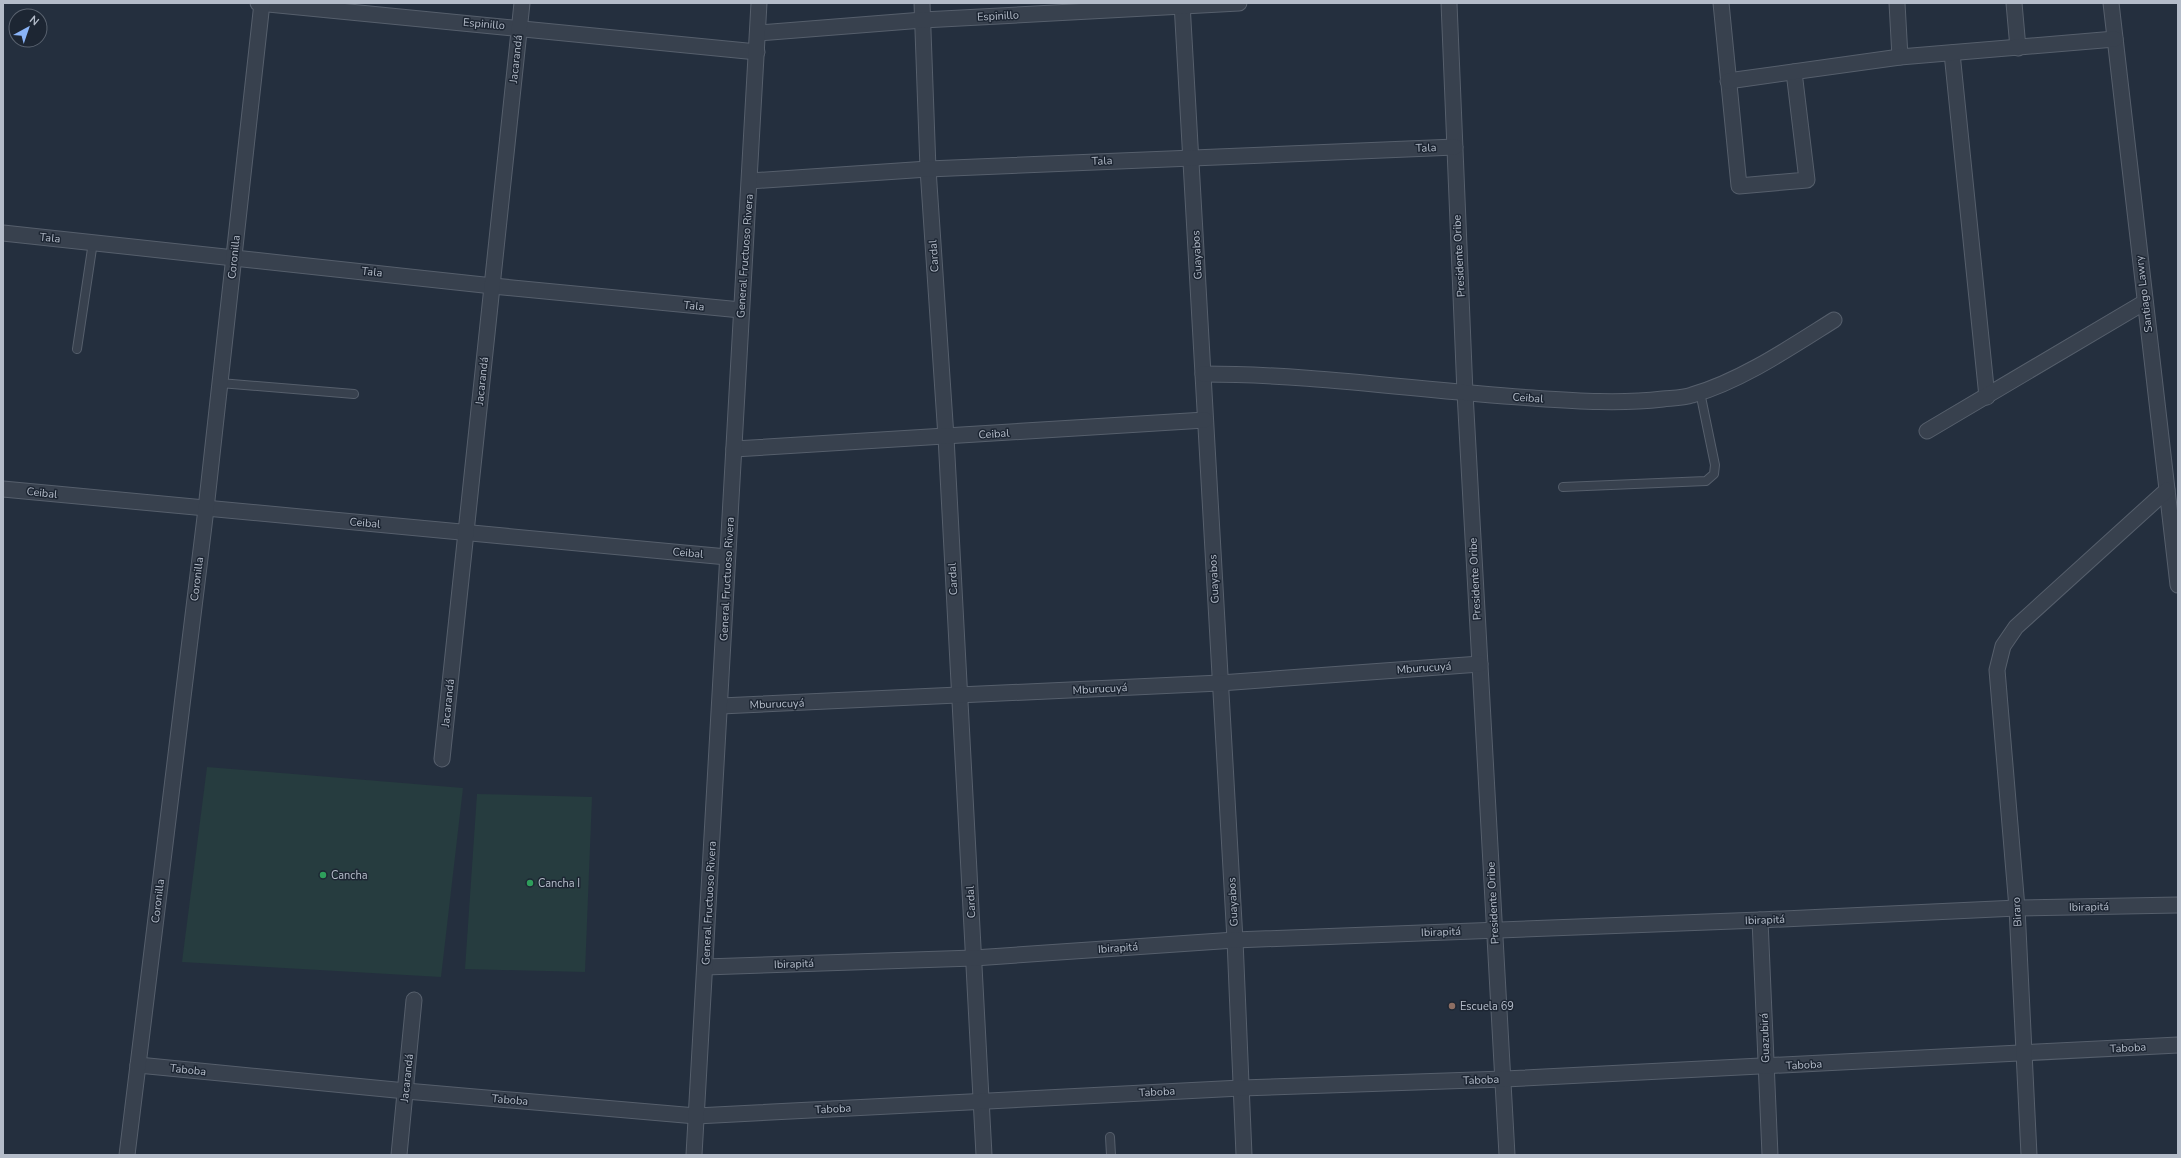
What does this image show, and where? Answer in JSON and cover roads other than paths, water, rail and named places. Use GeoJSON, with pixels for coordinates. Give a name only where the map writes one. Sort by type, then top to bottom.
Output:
{"type":"FeatureCollection","features":[{"type":"Feature","properties":{"kind":"street","name":"Espinillo"},"geometry":{"type":"LineString","coordinates":[[258,3],[758,52]]}},
{"type":"Feature","properties":{"kind":"street","name":"Coronilla"},"geometry":{"type":"LineString","coordinates":[[126,1155],[206,509],[262,3]]}},
{"type":"Feature","properties":{"kind":"street","name":"Jacarandá"},"geometry":{"type":"LineString","coordinates":[[442,759],[522,3]]}},
{"type":"Feature","properties":{"kind":"street","name":"General Fructuoso Rivera"},"geometry":{"type":"LineString","coordinates":[[694,1155],[721,706],[727,557],[741,310],[758,52],[759,3]]}},
{"type":"Feature","properties":{"kind":"street","name":"Cardal"},"geometry":{"type":"LineString","coordinates":[[922,3],[924,20],[928,169],[946,437],[984,1155]]}},
{"type":"Feature","properties":{"kind":"street","name":"Espinillo"},"geometry":{"type":"LineString","coordinates":[[758,33],[924,20],[1182,4],[1239,3]]}},
{"type":"Feature","properties":{"kind":"street","name":"Presidente Oribe"},"geometry":{"type":"LineString","coordinates":[[1449,3],[1465,394],[1507,1155]]}},
{"type":"Feature","properties":{"kind":"street"},"geometry":{"type":"LineString","coordinates":[[1721,3],[1739,186],[1807,180],[1794,72]]}},
{"type":"Feature","properties":{"kind":"street"},"geometry":{"type":"LineString","coordinates":[[1897,3],[1900,58]]}},
{"type":"Feature","properties":{"kind":"street"},"geometry":{"type":"LineString","coordinates":[[2014,3],[2018,48]]}},
{"type":"Feature","properties":{"kind":"street","name":"Santiago Lawry"},"geometry":{"type":"LineString","coordinates":[[2111,3],[2178,585]]}},
{"type":"Feature","properties":{"kind":"street","name":"Guayabos"},"geometry":{"type":"LineString","coordinates":[[1182,4],[1192,157],[1205,420],[1235,940],[1244,1155]]}},
{"type":"Feature","properties":{"kind":"street"},"geometry":{"type":"LineString","coordinates":[[1728,81],[1900,58],[2115,39]]}},
{"type":"Feature","properties":{"kind":"street"},"geometry":{"type":"LineString","coordinates":[[1952,53],[1987,397]]}},
{"type":"Feature","properties":{"kind":"street","name":"Tala"},"geometry":{"type":"LineString","coordinates":[[750,181],[928,169],[1455,147]]}},
{"type":"Feature","properties":{"kind":"street","name":"Tala"},"geometry":{"type":"LineString","coordinates":[[3,232],[493,286],[741,310]]}},
{"type":"Feature","properties":{"kind":"street"},"geometry":{"type":"LineString","coordinates":[[1927,431],[1987,397],[2145,302]]}},
{"type":"Feature","properties":{"kind":"street","name":"Ceibal"},"geometry":{"type":"LineString","coordinates":[[1203,374],[1295,376],[1465,394],[1596,403],[1639,402],[1692,395],[1700,392],[1742,374],[1782,353],[1834,320]]}},
{"type":"Feature","properties":{"kind":"street","name":"Ceibal"},"geometry":{"type":"LineString","coordinates":[[734,449],[1205,420]]}},
{"type":"Feature","properties":{"kind":"street","name":"Ceibal"},"geometry":{"type":"LineString","coordinates":[[3,489],[727,557]]}},
{"type":"Feature","properties":{"kind":"street","name":"Biraro"},"geometry":{"type":"LineString","coordinates":[[2029,1155],[2017,908],[1997,670],[2003,646],[2016,627],[2167,490]]}},
{"type":"Feature","properties":{"kind":"street","name":"Mburucuyá"},"geometry":{"type":"LineString","coordinates":[[721,706],[959,696],[1220,682],[1480,664]]}},
{"type":"Feature","properties":{"kind":"street","name":"Ibirapitá"},"geometry":{"type":"LineString","coordinates":[[705,967],[974,958],[1235,940],[1494,929],[1760,920],[2017,908],[2178,905]]}},
{"type":"Feature","properties":{"kind":"street","name":"Guazubirá"},"geometry":{"type":"LineString","coordinates":[[1760,920],[1770,1155]]}},
{"type":"Feature","properties":{"kind":"street","name":"Jacarandá"},"geometry":{"type":"LineString","coordinates":[[399,1155],[414,1000]]}},
{"type":"Feature","properties":{"kind":"street","name":"Taboba"},"geometry":{"type":"LineString","coordinates":[[138,1064],[406,1091],[696,1116],[1241,1088],[1504,1079],[1766,1067],[2178,1045]]}},
{"type":"Feature","properties":{"kind":"lane"},"geometry":{"type":"LineString","coordinates":[[77,349],[93,242]]}},
{"type":"Feature","properties":{"kind":"lane"},"geometry":{"type":"LineString","coordinates":[[220,383],[354,394]]}},
{"type":"Feature","properties":{"kind":"lane"},"geometry":{"type":"LineString","coordinates":[[1563,487],[1706,481],[1714,474],[1715,465],[1700,392]]}},
{"type":"Feature","properties":{"kind":"lane"},"geometry":{"type":"LineString","coordinates":[[1110,1137],[1111,1155]]}},
{"type":"Feature","properties":{"kind":"place","name":"Cancha"},"geometry":{"type":"Point","coordinates":[323,875]}},
{"type":"Feature","properties":{"kind":"place","name":"Cancha I"},"geometry":{"type":"Point","coordinates":[530,883]}},
{"type":"Feature","properties":{"kind":"place","name":"Escuela 69"},"geometry":{"type":"Point","coordinates":[1452,1006]}}]}
